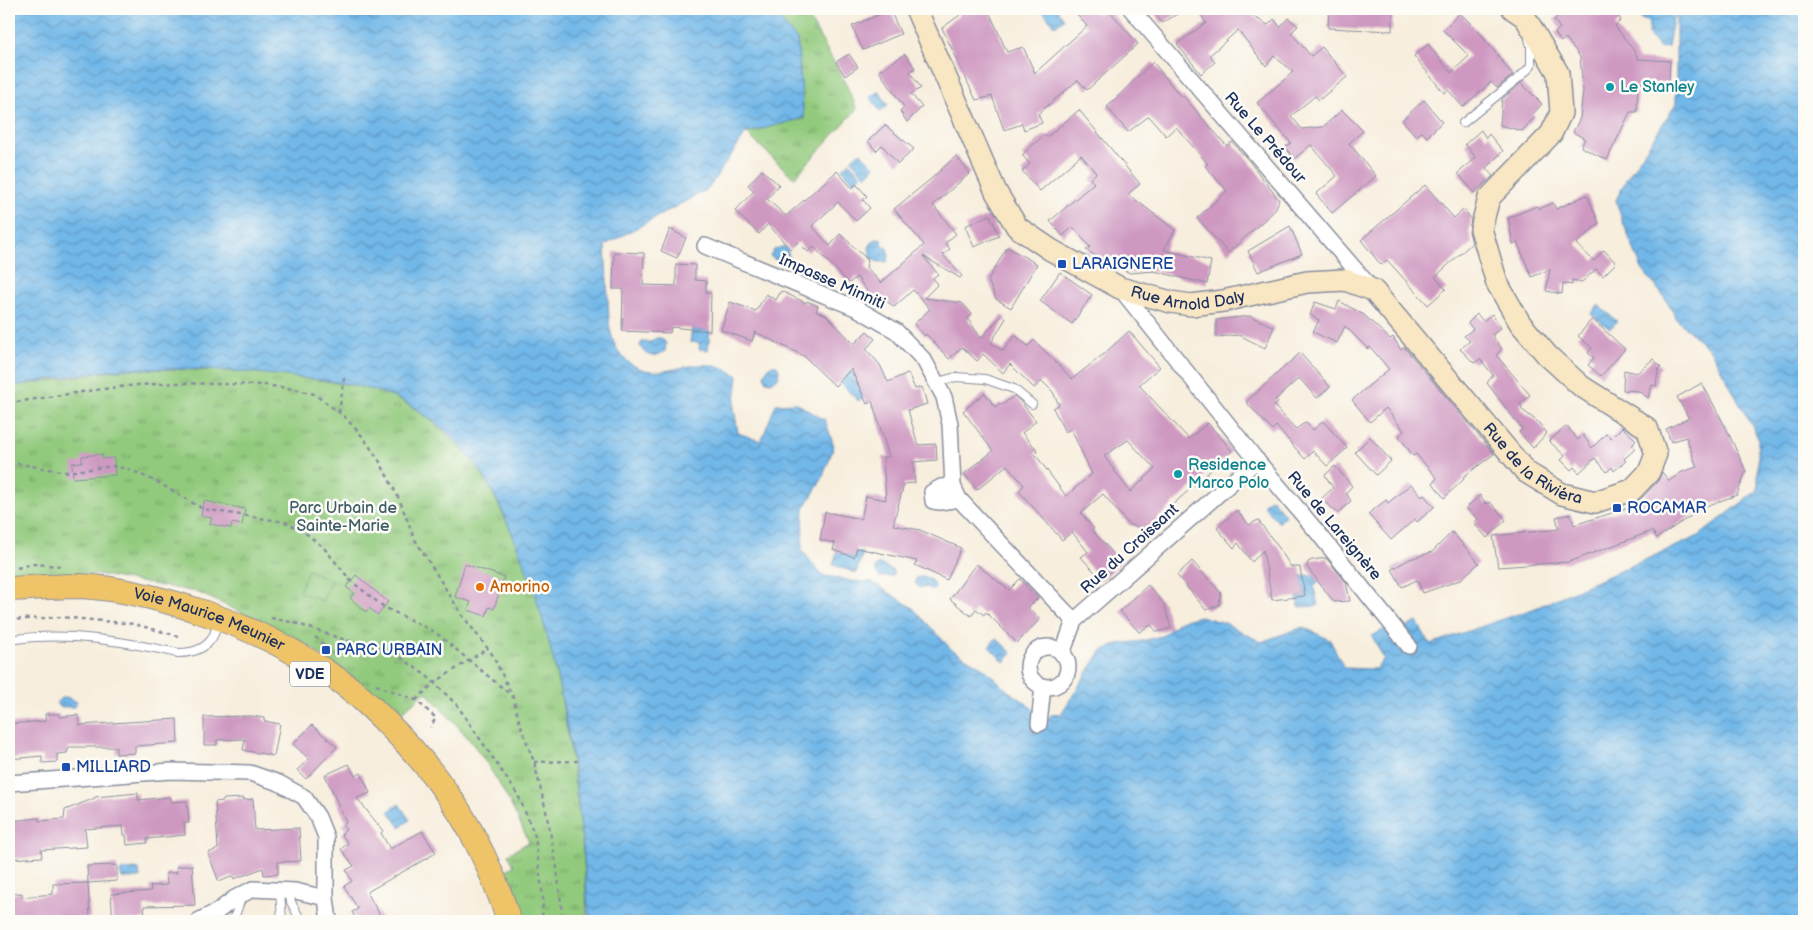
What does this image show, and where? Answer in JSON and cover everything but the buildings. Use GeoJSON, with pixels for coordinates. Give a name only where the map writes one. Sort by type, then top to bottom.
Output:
{"type":"FeatureCollection","features":[{"type":"Feature","properties":{"kind":"main road","name":"Voie Maurice Meunier"},"geometry":{"type":"LineString","coordinates":[[9,589],[82,586],[136,593],[179,604],[236,623],[274,641],[337,679],[361,697],[410,746],[453,801],[478,843],[500,893],[509,921]]}},
{"type":"Feature","properties":{"kind":"main road","name":"Voie Maurice Meunier"},"geometry":{"type":"LineString","coordinates":[[9,600],[44,597],[94,597],[139,603],[216,628],[316,678],[343,695],[386,732],[414,762],[436,790],[478,876],[494,921]]}},
{"type":"Feature","properties":{"kind":"street","name":"Rue Arnold Daly"},"geometry":{"type":"LineString","coordinates":[[916,9],[996,192],[1017,227],[1051,250],[1120,288],[1171,302],[1191,305],[1223,301],[1307,282],[1346,280],[1372,290]]}},
{"type":"Feature","properties":{"kind":"street","name":"Rue Le Prédour"},"geometry":{"type":"LineString","coordinates":[[1131,9],[1372,290]]}},
{"type":"Feature","properties":{"kind":"street","name":"Rue de la Riviéra"},"geometry":{"type":"LineString","coordinates":[[1372,290],[1526,472],[1562,494],[1595,502],[1632,490],[1649,472],[1656,454],[1647,428],[1581,386],[1546,355],[1520,323],[1497,283],[1482,229],[1489,198],[1551,134],[1561,112],[1558,73],[1526,17],[1517,11]]}},
{"type":"Feature","properties":{"kind":"street","name":"Impasse Minniti"},"geometry":{"type":"LineString","coordinates":[[705,246],[858,310],[896,331],[924,360],[938,382],[944,398],[950,424],[956,492],[1074,621]]}},
{"type":"Feature","properties":{"kind":"street","name":"Rue de Lareignère"},"geometry":{"type":"LineString","coordinates":[[1120,288],[1256,460],[1319,534],[1409,646]]}},
{"type":"Feature","properties":{"kind":"street","name":"Rue du Croissant"},"geometry":{"type":"LineString","coordinates":[[1043,686],[1051,687],[1064,679],[1067,666],[1062,654],[1074,621],[1256,460]]}},
{"type":"Feature","properties":{"kind":"street"},"geometry":{"type":"LineString","coordinates":[[1039,724],[1043,686],[1037,684],[1031,678],[1028,671],[1028,662],[1040,648],[1056,649],[1062,654]]}},
{"type":"Feature","properties":{"kind":"street"},"geometry":{"type":"LineString","coordinates":[[9,783],[171,771],[250,773],[279,783],[304,798],[318,817],[326,837],[326,898],[329,921]]}},
{"type":"Feature","properties":{"kind":"street"},"geometry":{"type":"LineString","coordinates":[[198,921],[253,889],[284,890],[326,898]]}},
{"type":"Feature","properties":{"kind":"lane"},"geometry":{"type":"LineString","coordinates":[[1463,123],[1531,66],[1532,46],[1517,11]]}},
{"type":"Feature","properties":{"kind":"lane"},"geometry":{"type":"LineString","coordinates":[[938,382],[956,377],[985,379],[1014,389],[1032,404]]}},
{"type":"Feature","properties":{"kind":"lane"},"geometry":{"type":"LineString","coordinates":[[9,640],[62,636],[99,638],[178,653],[190,653],[208,644],[215,634],[216,628]]}},
{"type":"Feature","properties":{"kind":"lane"},"geometry":{"type":"LineString","coordinates":[[474,853],[487,884],[500,893]]}},
{"type":"Feature","properties":{"kind":"lane"},"geometry":{"type":"LineString","coordinates":[[282,921],[284,890]]}},
{"type":"Feature","properties":{"kind":"lane"},"geometry":{"type":"LineString","coordinates":[[284,890],[301,921]]}},
{"type":"Feature","properties":{"kind":"lane"},"geometry":{"type":"LineString","coordinates":[[233,921],[242,894]]}},
{"type":"Feature","properties":{"kind":"path"},"geometry":{"type":"LineString","coordinates":[[339,413],[344,378]]}},
{"type":"Feature","properties":{"kind":"path"},"geometry":{"type":"LineString","coordinates":[[9,403],[138,385],[176,383],[233,384],[294,388],[314,394],[339,413],[363,437],[380,462],[400,501],[414,538],[462,615],[488,648],[513,697],[519,721],[534,762],[546,811],[557,868],[563,921]]}},
{"type":"Feature","properties":{"kind":"path"},"geometry":{"type":"LineString","coordinates":[[9,462],[66,472],[114,466],[131,470],[159,483],[202,509],[285,522],[303,531],[324,548],[351,581],[384,607],[435,632],[513,697]]}},
{"type":"Feature","properties":{"kind":"path"},"geometry":{"type":"LineString","coordinates":[[9,620],[61,617],[134,624],[178,636]]}},
{"type":"Feature","properties":{"kind":"path"},"geometry":{"type":"LineString","coordinates":[[315,637],[338,656]]}},
{"type":"Feature","properties":{"kind":"path"},"geometry":{"type":"LineString","coordinates":[[416,700],[434,683],[488,648]]}},
{"type":"Feature","properties":{"kind":"path"},"geometry":{"type":"LineString","coordinates":[[373,684],[416,700],[436,718],[430,727]]}},
{"type":"Feature","properties":{"kind":"path"},"geometry":{"type":"LineString","coordinates":[[534,762],[578,761]]}},
{"type":"Feature","properties":{"kind":"green space"},"geometry":{"type":"Polygon","coordinates":[[[771,9],[804,9],[845,82],[857,109],[794,178],[746,133],[804,118],[797,40],[771,9]]]}},
{"type":"Feature","properties":{"kind":"green space","name":"Parc Urbain de Sainte-Marie"},"geometry":{"type":"Polygon","coordinates":[[[125,369],[251,372],[301,377],[374,390],[399,399],[426,416],[473,461],[490,488],[515,541],[527,571],[546,631],[560,692],[577,796],[584,858],[587,921],[518,921],[500,873],[514,866],[508,854],[529,842],[507,798],[476,748],[426,692],[395,718],[384,702],[359,681],[294,637],[197,592],[101,575],[33,573],[9,577],[9,387],[125,369]]]}},
{"type":"Feature","properties":{"kind":"green space"},"geometry":{"type":"Polygon","coordinates":[[[308,570],[331,580],[322,601],[299,592],[308,570]]]}},
{"type":"Feature","properties":{"kind":"water"},"geometry":{"type":"Polygon","coordinates":[[[9,9],[771,9],[797,40],[804,118],[746,133],[708,189],[605,245],[609,320],[614,343],[624,358],[637,367],[646,370],[664,371],[692,366],[714,365],[738,376],[734,408],[738,433],[761,441],[776,404],[796,403],[825,420],[834,446],[822,479],[804,509],[802,550],[821,575],[852,581],[872,582],[913,608],[951,649],[985,669],[1008,691],[1034,710],[1045,723],[1051,715],[1061,714],[1101,651],[1118,644],[1162,636],[1180,621],[1200,616],[1225,623],[1261,642],[1303,627],[1330,640],[1344,668],[1376,669],[1384,659],[1372,636],[1385,629],[1404,651],[1415,645],[1404,628],[1417,622],[1430,644],[1533,609],[1699,536],[1758,490],[1758,437],[1711,351],[1678,321],[1664,297],[1642,269],[1616,200],[1627,178],[1676,104],[1676,9],[1804,9],[1804,921],[589,921],[575,781],[560,688],[549,642],[536,597],[500,506],[481,472],[449,435],[421,412],[392,396],[344,383],[280,375],[219,370],[131,369],[82,374],[9,387],[9,9]]]}},
{"type":"Feature","properties":{"kind":"water"},"geometry":{"type":"Polygon","coordinates":[[[1041,9],[1057,9],[1064,19],[1055,26],[1041,9]]]}},
{"type":"Feature","properties":{"kind":"water"},"geometry":{"type":"Polygon","coordinates":[[[1641,9],[1667,9],[1674,13],[1668,47],[1659,48],[1648,34],[1649,23],[1640,18],[1641,9]]]}},
{"type":"Feature","properties":{"kind":"water"},"geometry":{"type":"Polygon","coordinates":[[[879,91],[888,106],[880,111],[870,97],[879,91]]]}},
{"type":"Feature","properties":{"kind":"water"},"geometry":{"type":"Polygon","coordinates":[[[860,152],[875,167],[866,176],[851,160],[860,152]]]}},
{"type":"Feature","properties":{"kind":"water"},"geometry":{"type":"Polygon","coordinates":[[[849,162],[861,175],[854,182],[842,169],[849,162]]]}},
{"type":"Feature","properties":{"kind":"water"},"geometry":{"type":"Polygon","coordinates":[[[882,240],[883,246],[886,246],[889,255],[887,262],[878,262],[872,259],[869,248],[872,241],[882,240]]]}},
{"type":"Feature","properties":{"kind":"water"},"geometry":{"type":"Polygon","coordinates":[[[784,246],[790,260],[779,261],[770,256],[774,250],[784,246]]]}},
{"type":"Feature","properties":{"kind":"water"},"geometry":{"type":"Polygon","coordinates":[[[1598,305],[1617,321],[1610,329],[1591,314],[1598,305]]]}},
{"type":"Feature","properties":{"kind":"water"},"geometry":{"type":"Polygon","coordinates":[[[692,329],[710,331],[708,350],[699,349],[700,343],[690,342],[692,329]]]}},
{"type":"Feature","properties":{"kind":"water"},"geometry":{"type":"Polygon","coordinates":[[[656,338],[661,338],[666,343],[665,351],[651,356],[640,345],[642,342],[651,342],[656,338]]]}},
{"type":"Feature","properties":{"kind":"water"},"geometry":{"type":"Polygon","coordinates":[[[772,365],[777,365],[779,370],[778,378],[771,382],[766,381],[764,375],[772,365]]]}},
{"type":"Feature","properties":{"kind":"water"},"geometry":{"type":"Polygon","coordinates":[[[851,371],[864,397],[858,401],[840,382],[851,371]]]}},
{"type":"Feature","properties":{"kind":"water"},"geometry":{"type":"Polygon","coordinates":[[[1271,498],[1286,516],[1279,523],[1263,505],[1271,498]]]}},
{"type":"Feature","properties":{"kind":"water"},"geometry":{"type":"Polygon","coordinates":[[[837,551],[854,557],[856,551],[863,553],[856,573],[833,565],[837,551]]]}},
{"type":"Feature","properties":{"kind":"water"},"geometry":{"type":"Polygon","coordinates":[[[880,564],[893,571],[893,576],[879,577],[875,567],[880,564]]]}},
{"type":"Feature","properties":{"kind":"water"},"geometry":{"type":"Polygon","coordinates":[[[1313,575],[1318,582],[1314,587],[1318,606],[1299,607],[1297,597],[1305,596],[1301,576],[1313,575]]]}},
{"type":"Feature","properties":{"kind":"water"},"geometry":{"type":"Polygon","coordinates":[[[922,576],[933,583],[935,587],[932,591],[926,587],[916,585],[916,578],[922,576]]]}},
{"type":"Feature","properties":{"kind":"water"},"geometry":{"type":"Polygon","coordinates":[[[996,638],[1012,653],[1004,662],[989,647],[996,638]]]}},
{"type":"Feature","properties":{"kind":"water"},"geometry":{"type":"Polygon","coordinates":[[[66,697],[77,702],[74,707],[60,707],[56,703],[61,698],[66,697]]]}},
{"type":"Feature","properties":{"kind":"water"},"geometry":{"type":"Polygon","coordinates":[[[399,804],[410,820],[400,827],[389,811],[399,804]]]}},
{"type":"Feature","properties":{"kind":"water"},"geometry":{"type":"Polygon","coordinates":[[[139,869],[140,878],[122,878],[120,872],[123,870],[139,869]]]}},
{"type":"Feature","properties":{"kind":"place","name":"Le Stanley"},"geometry":{"type":"Point","coordinates":[1610,87]}},
{"type":"Feature","properties":{"kind":"place","name":"LARAIGNERE"},"geometry":{"type":"Point","coordinates":[1062,264]}},
{"type":"Feature","properties":{"kind":"place","name":"Residence Marco Polo"},"geometry":{"type":"Point","coordinates":[1178,474]}},
{"type":"Feature","properties":{"kind":"place","name":"ROCAMAR"},"geometry":{"type":"Point","coordinates":[1617,508]}},
{"type":"Feature","properties":{"kind":"place","name":"Amorino"},"geometry":{"type":"Point","coordinates":[480,587]}},
{"type":"Feature","properties":{"kind":"place","name":"PARC URBAIN"},"geometry":{"type":"Point","coordinates":[326,650]}},
{"type":"Feature","properties":{"kind":"place","name":"MILLIARD"},"geometry":{"type":"Point","coordinates":[66,767]}}]}
